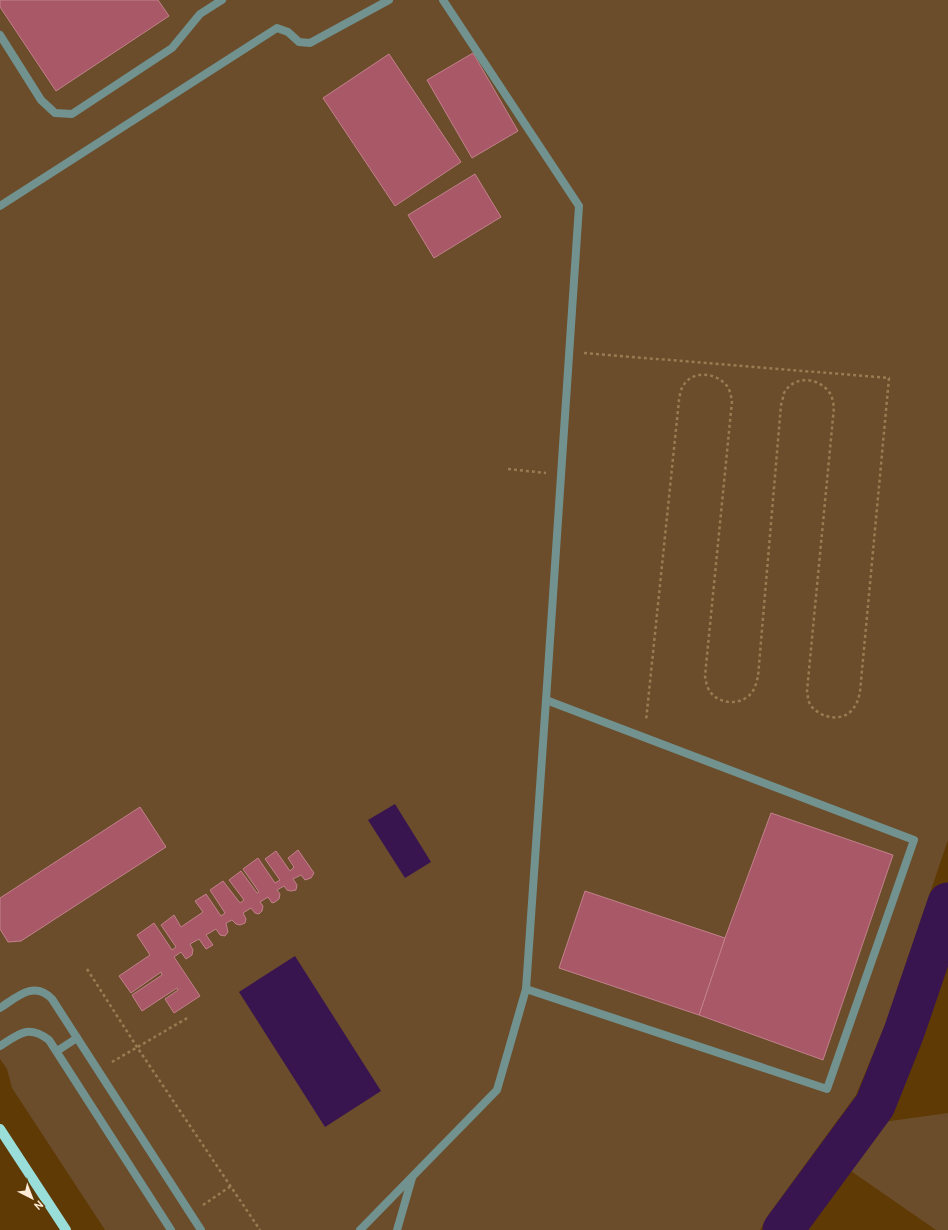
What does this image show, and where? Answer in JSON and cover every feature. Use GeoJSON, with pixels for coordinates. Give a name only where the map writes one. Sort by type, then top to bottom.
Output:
{"type":"FeatureCollection","features":[{"type":"Feature","properties":{"kind":"main road"},"geometry":{"type":"LineString","coordinates":[[0,1129],[66,1230]]}},
{"type":"Feature","properties":{"kind":"lane"},"geometry":{"type":"LineString","coordinates":[[0,35],[41,100],[55,113],[72,114],[172,48],[200,14],[222,0]]}},
{"type":"Feature","properties":{"kind":"lane"},"geometry":{"type":"LineString","coordinates":[[0,206],[277,28],[288,32],[299,42],[310,43],[389,0]]}},
{"type":"Feature","properties":{"kind":"lane"},"geometry":{"type":"LineString","coordinates":[[360,1230],[497,1090],[526,989],[546,700],[579,206],[443,0]]}},
{"type":"Feature","properties":{"kind":"lane"},"geometry":{"type":"LineString","coordinates":[[526,989],[827,1089],[914,840],[546,700]]}},
{"type":"Feature","properties":{"kind":"lane"},"geometry":{"type":"LineString","coordinates":[[0,1008],[23,993],[29,991],[42,991],[52,999],[201,1230]]}},
{"type":"Feature","properties":{"kind":"lane"},"geometry":{"type":"LineString","coordinates":[[0,1046],[20,1033],[28,1031],[43,1035],[49,1040],[172,1230]]}},
{"type":"Feature","properties":{"kind":"lane"},"geometry":{"type":"LineString","coordinates":[[57,1051],[77,1038]]}},
{"type":"Feature","properties":{"kind":"lane"},"geometry":{"type":"LineString","coordinates":[[397,1230],[412,1177]]}},
{"type":"Feature","properties":{"kind":"path"},"geometry":{"type":"LineString","coordinates":[[569,352],[889,378],[860,692],[856,706],[846,715],[832,718],[819,714],[810,705],[807,691],[834,407],[831,393],[821,383],[808,379],[795,383],[785,392],[781,406],[758,677],[754,690],[749,695],[744,699],[731,703],[717,699],[708,689],[705,676],[732,401],[728,388],[719,378],[706,374],[692,377],[682,387],[679,400],[644,738]]}},
{"type":"Feature","properties":{"kind":"path"},"geometry":{"type":"LineString","coordinates":[[508,469],[560,474]]}},
{"type":"Feature","properties":{"kind":"path"},"geometry":{"type":"LineString","coordinates":[[87,969],[137,1047],[260,1230]]}},
{"type":"Feature","properties":{"kind":"path"},"geometry":{"type":"LineString","coordinates":[[98,1070],[189,1017]]}},
{"type":"Feature","properties":{"kind":"path"},"geometry":{"type":"LineString","coordinates":[[190,1214],[231,1186]]}},
{"type":"Feature","properties":{"kind":"shaded area"},"geometry":{"type":"Polygon","coordinates":[[[0,0],[948,0],[948,840],[885,1025],[856,1095],[769,1214],[760,1230],[105,1230],[12,1088],[7,1069],[0,1059],[0,0]]]}},
{"type":"Feature","properties":{"kind":"shaded area"},"geometry":{"type":"Polygon","coordinates":[[[395,804],[431,862],[405,878],[368,820],[395,804]]]}},
{"type":"Feature","properties":{"kind":"shaded area"},"geometry":{"type":"Polygon","coordinates":[[[295,956],[381,1091],[325,1127],[239,992],[295,956]]]}},
{"type":"Feature","properties":{"kind":"shaded area"},"geometry":{"type":"Polygon","coordinates":[[[948,1113],[948,1230],[936,1230],[848,1169],[876,1123],[948,1113]]]}},
{"type":"Feature","properties":{"kind":"building"},"geometry":{"type":"Polygon","coordinates":[[[0,0],[158,0],[169,16],[56,91],[0,7],[0,0]]]}},
{"type":"Feature","properties":{"kind":"building"},"geometry":{"type":"Polygon","coordinates":[[[473,53],[518,131],[472,158],[427,80],[473,53]]]}},
{"type":"Feature","properties":{"kind":"building"},"geometry":{"type":"Polygon","coordinates":[[[389,54],[461,162],[395,206],[323,98],[389,54]]]}},
{"type":"Feature","properties":{"kind":"building"},"geometry":{"type":"Polygon","coordinates":[[[475,174],[501,217],[434,258],[408,215],[475,174]]]}},
{"type":"Feature","properties":{"kind":"building"},"geometry":{"type":"Polygon","coordinates":[[[140,807],[166,847],[21,941],[8,942],[0,929],[0,898],[140,807]]]}},
{"type":"Feature","properties":{"kind":"building"},"geometry":{"type":"Polygon","coordinates":[[[771,813],[893,855],[823,1060],[699,1015],[725,938],[771,813]]]}},
{"type":"Feature","properties":{"kind":"building"},"geometry":{"type":"Polygon","coordinates":[[[298,850],[314,873],[311,878],[305,880],[301,875],[293,879],[297,885],[296,890],[287,890],[284,886],[277,890],[280,894],[279,899],[272,903],[268,897],[260,902],[263,906],[262,911],[259,914],[255,913],[251,908],[243,913],[246,919],[245,923],[240,925],[236,924],[232,920],[226,923],[228,932],[225,936],[220,935],[216,929],[206,935],[213,945],[206,949],[199,939],[190,944],[193,950],[192,955],[186,959],[181,952],[174,957],[200,996],[174,1013],[165,999],[178,990],[177,988],[142,1011],[132,995],[162,975],[161,972],[131,993],[119,976],[150,955],[137,935],[154,923],[172,950],[176,947],[161,925],[174,915],[181,927],[203,912],[195,901],[206,894],[221,916],[225,913],[210,890],[223,881],[240,903],[244,900],[229,880],[241,871],[257,893],[259,892],[243,869],[258,858],[275,883],[280,880],[265,859],[276,851],[290,871],[294,867],[288,858],[298,850]]]}},
{"type":"Feature","properties":{"kind":"building"},"geometry":{"type":"Polygon","coordinates":[[[585,891],[725,938],[699,1015],[559,968],[585,891]]]}},
{"type":"Feature","properties":{"kind":"waterway"},"geometry":{"type":"LineString","coordinates":[[783,1230],[875,1105],[904,1032],[948,903]]}}]}
